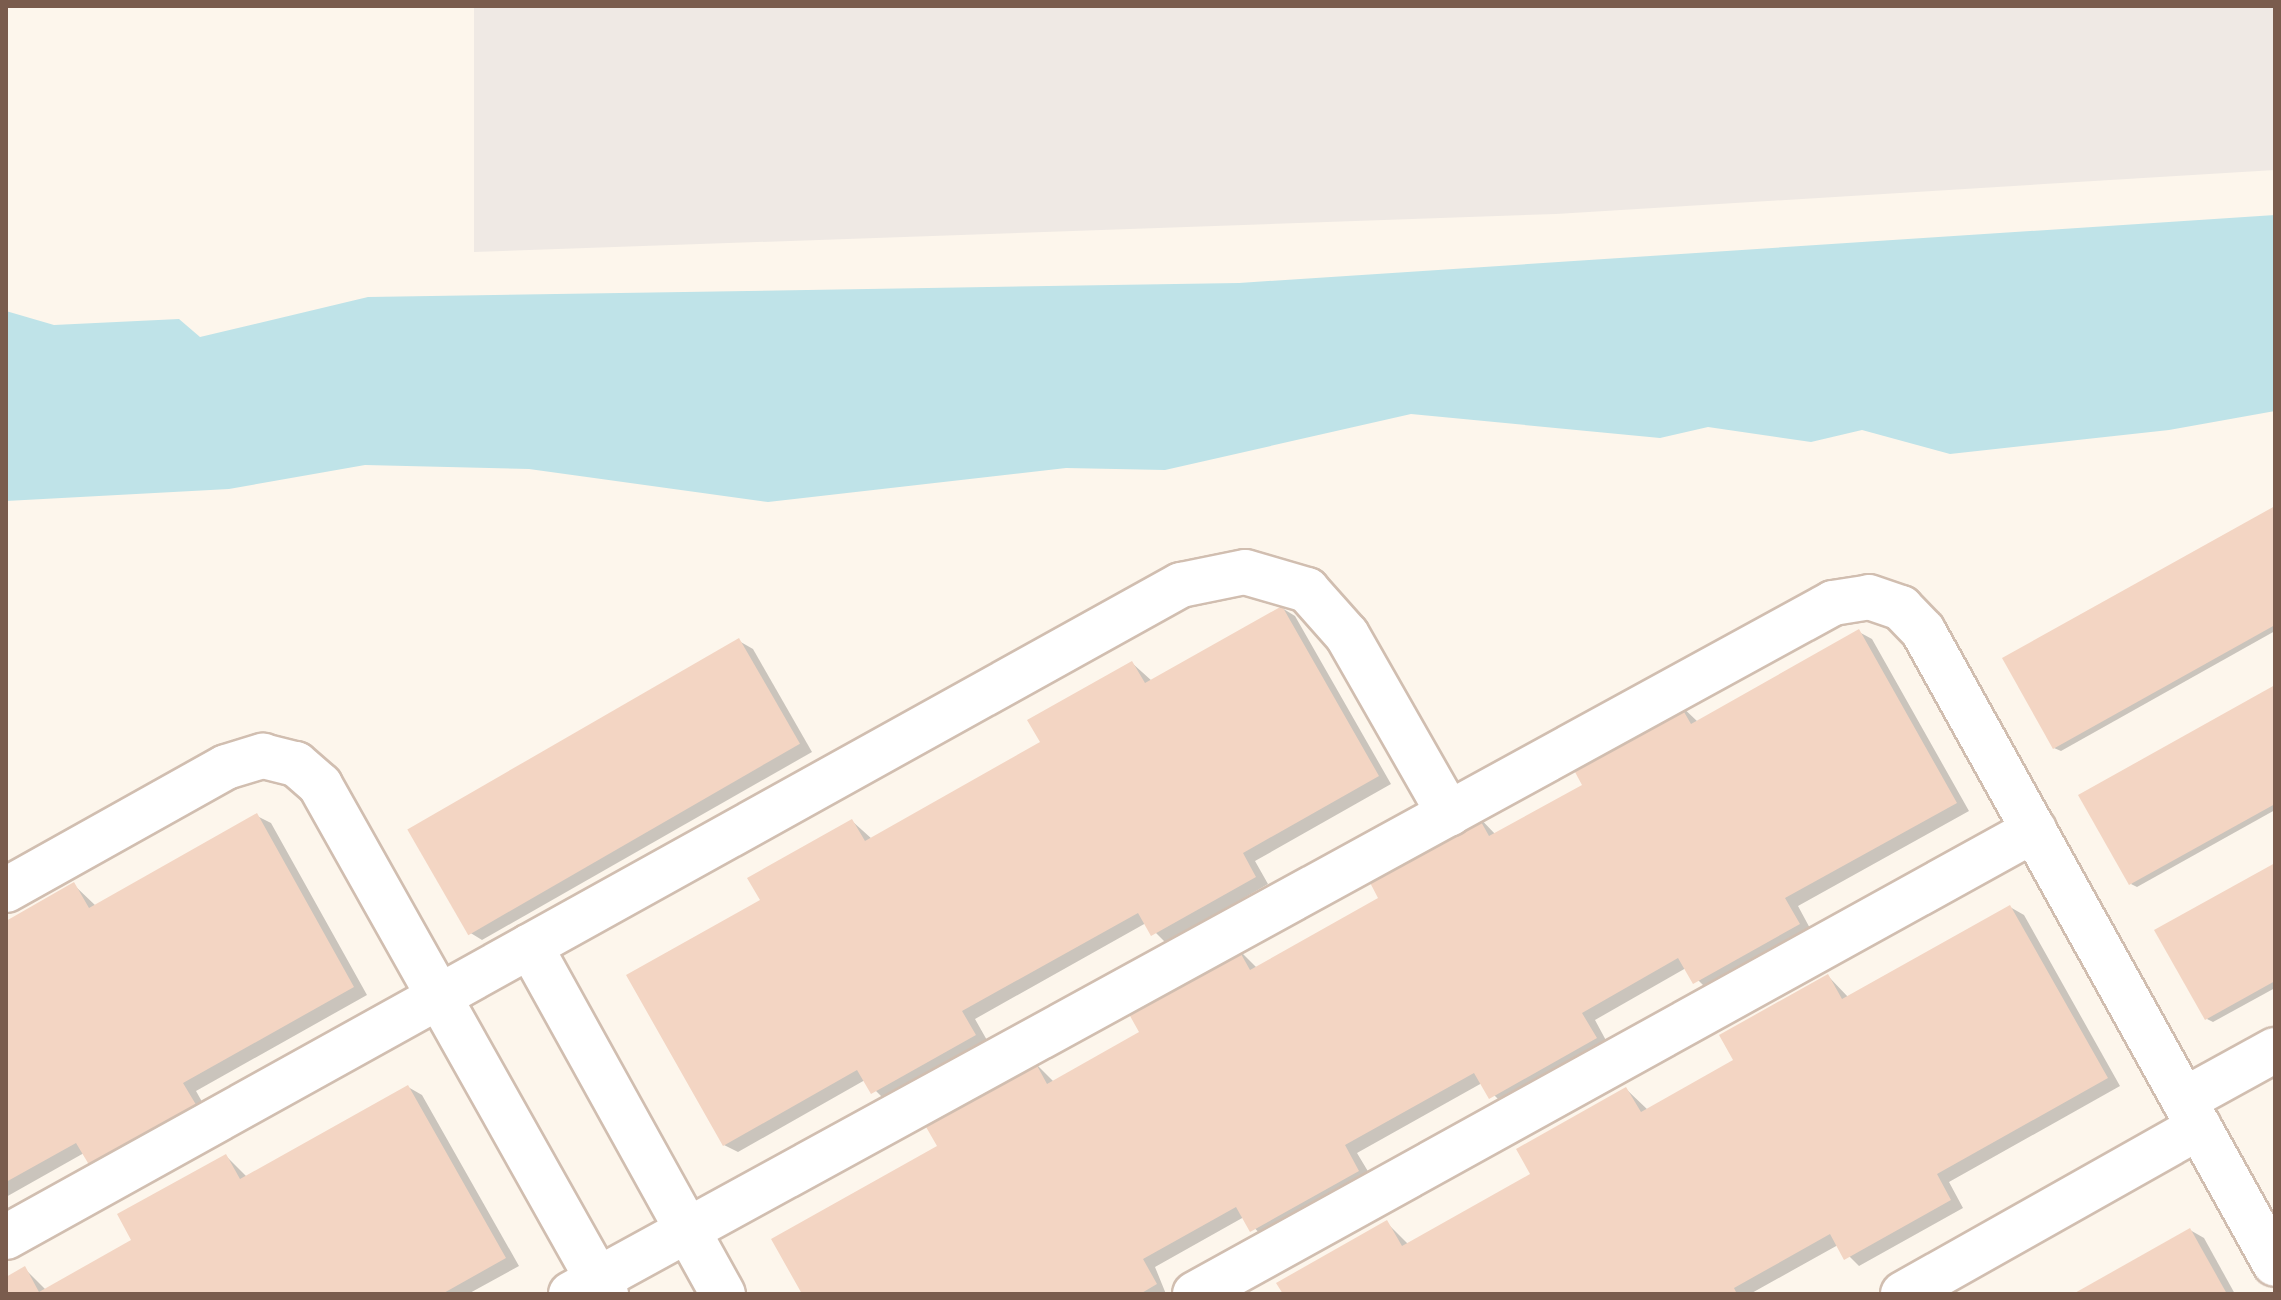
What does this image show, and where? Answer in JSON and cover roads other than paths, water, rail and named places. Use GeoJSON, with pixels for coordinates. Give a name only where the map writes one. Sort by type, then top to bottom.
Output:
{"type":"FeatureCollection","features":[{"type":"Feature","properties":{"kind":"lane"},"geometry":{"type":"LineString","coordinates":[[6,1237],[1181,585],[1245,572],[1307,590],[1347,635],[1449,814]]}},
{"type":"Feature","properties":{"kind":"lane"},"geometry":{"type":"LineString","coordinates":[[6,890],[226,767],[263,756],[296,764],[320,785],[439,997],[591,1289],[688,1230],[1833,603],[1869,597],[1901,608],[1923,631],[2275,1264]]}},
{"type":"Feature","properties":{"kind":"lane"},"geometry":{"type":"LineString","coordinates":[[1195,1294],[2034,830]]}},
{"type":"Feature","properties":{"kind":"lane"},"geometry":{"type":"LineString","coordinates":[[530,946],[723,1294]]}},
{"type":"Feature","properties":{"kind":"lane"},"geometry":{"type":"LineString","coordinates":[[1903,1294],[2191,1114],[2275,1051]]}},
{"type":"Feature","properties":{"kind":"water"},"geometry":{"type":"Polygon","coordinates":[[[2275,215],[2275,411],[2169,430],[1950,454],[1862,430],[1811,442],[1708,427],[1660,438],[1411,414],[1165,470],[1066,468],[768,502],[529,469],[365,465],[229,489],[6,501],[6,311],[54,325],[179,319],[200,337],[368,297],[1239,283],[2275,215]]]}}]}
